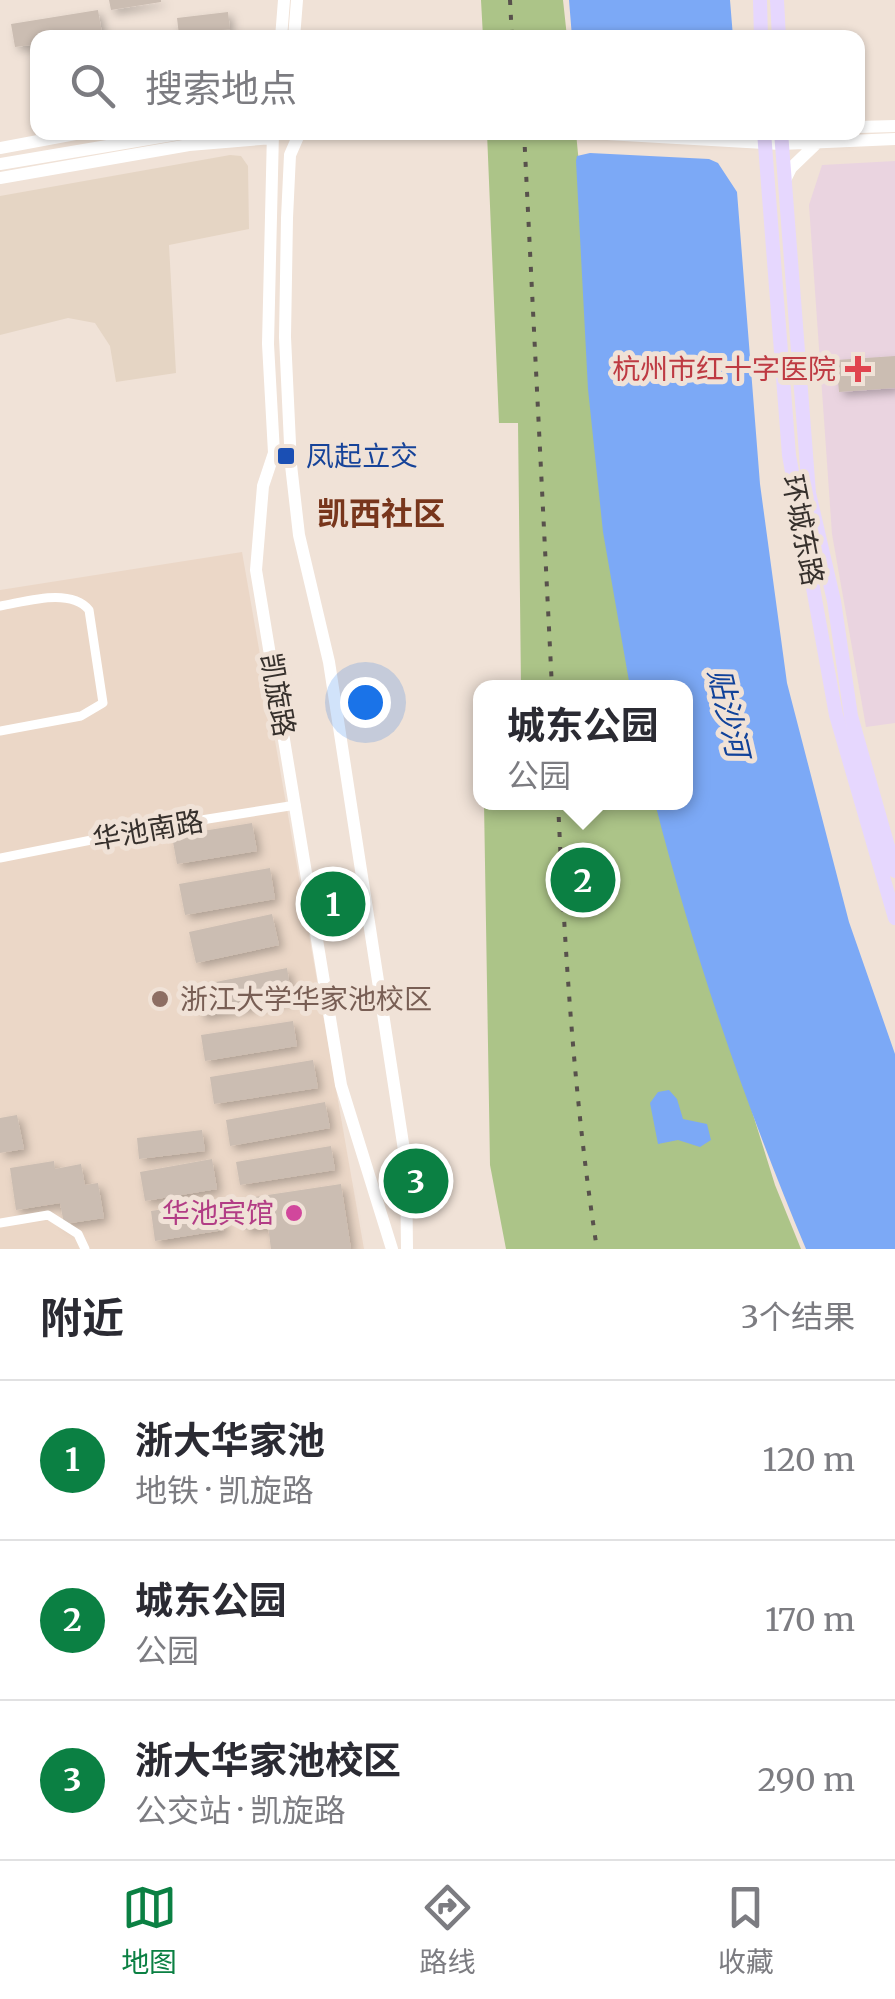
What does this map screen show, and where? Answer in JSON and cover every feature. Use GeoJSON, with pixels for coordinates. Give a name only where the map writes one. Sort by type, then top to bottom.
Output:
{"type":"FeatureCollection","features":[{"type":"Feature","properties":{"kind":"main road"},"geometry":{"type":"LineString","coordinates":[[282,30],[284,0]]}},
{"type":"Feature","properties":{"kind":"main road"},"geometry":{"type":"LineString","coordinates":[[295,30],[297,0]]}},
{"type":"Feature","properties":{"kind":"main road"},"geometry":{"type":"LineString","coordinates":[[760,0],[761,30]]}},
{"type":"Feature","properties":{"kind":"main road"},"geometry":{"type":"LineString","coordinates":[[777,0],[779,30]]}},
{"type":"Feature","properties":{"kind":"main road"},"geometry":{"type":"LineString","coordinates":[[865,127],[895,126]]}},
{"type":"Feature","properties":{"kind":"main road"},"geometry":{"type":"LineString","coordinates":[[0,140],[30,135]]}},
{"type":"Feature","properties":{"kind":"main road"},"geometry":{"type":"LineString","coordinates":[[800,140],[895,139]]}},
{"type":"Feature","properties":{"kind":"main road"},"geometry":{"type":"LineString","coordinates":[[0,148],[43,140]]}},
{"type":"Feature","properties":{"kind":"main road"},"geometry":{"type":"LineString","coordinates":[[0,164],[142,140]]}},
{"type":"Feature","properties":{"kind":"main road"},"geometry":{"type":"LineString","coordinates":[[0,178],[231,140]]}},
{"type":"Feature","properties":{"kind":"main road","name":"凯旋路"},"geometry":{"type":"LineString","coordinates":[[273,140],[268,344],[274,453],[262,486],[256,570],[282,748],[296,805],[341,1085],[392,1249]]}},
{"type":"Feature","properties":{"kind":"main road"},"geometry":{"type":"LineString","coordinates":[[297,140],[290,155],[287,218],[291,465],[300,535],[329,662],[406,1163],[407,1249]]}},
{"type":"Feature","properties":{"kind":"main road","name":"环城东路"},"geometry":{"type":"LineString","coordinates":[[764,140],[789,455],[834,601],[851,716],[895,871]]}},
{"type":"Feature","properties":{"kind":"main road","name":"环城东路"},"geometry":{"type":"LineString","coordinates":[[781,140],[802,494],[836,715],[895,918]]}},
{"type":"Feature","properties":{"kind":"main road"},"geometry":{"type":"LineString","coordinates":[[784,183],[791,168],[818,142]]}},
{"type":"Feature","properties":{"kind":"street"},"geometry":{"type":"LineString","coordinates":[[0,606],[72,598],[83,602],[89,610],[103,702],[81,716],[0,732]]}},
{"type":"Feature","properties":{"kind":"street","name":"华池南路"},"geometry":{"type":"LineString","coordinates":[[0,858],[296,805]]}},
{"type":"Feature","properties":{"kind":"street"},"geometry":{"type":"LineString","coordinates":[[0,1223],[48,1215],[78,1234],[85,1249]]}},
{"type":"Feature","properties":{"kind":"shaded area"},"geometry":{"type":"Polygon","coordinates":[[[241,156],[248,166],[249,229],[169,245],[176,373],[116,382],[110,346],[95,323],[68,318],[0,335],[0,196],[241,156]]]}},
{"type":"Feature","properties":{"kind":"shaded area","name":"杭州市红十字医院"},"geometry":{"type":"Polygon","coordinates":[[[895,161],[895,723],[866,727],[832,534],[809,205],[822,165],[895,161]]]}},
{"type":"Feature","properties":{"kind":"shaded area","name":"浙江大学华家池校区"},"geometry":{"type":"Polygon","coordinates":[[[242,552],[364,1249],[0,1249],[0,590],[242,552]]]}},
{"type":"Feature","properties":{"kind":"green space"},"geometry":{"type":"Polygon","coordinates":[[[481,0],[563,0],[566,30],[483,30],[481,0]]]}},
{"type":"Feature","properties":{"kind":"green space"},"geometry":{"type":"Polygon","coordinates":[[[487,140],[577,140],[629,680],[521,680],[518,423],[499,423],[487,140]]]}},
{"type":"Feature","properties":{"kind":"green space"},"geometry":{"type":"Polygon","coordinates":[[[484,810],[658,810],[775,1185],[801,1249],[506,1249],[490,1165],[484,810]]]}},
{"type":"Feature","properties":{"kind":"water"},"geometry":{"type":"Polygon","coordinates":[[[569,0],[730,0],[732,30],[571,30],[569,0]]]}},
{"type":"Feature","properties":{"kind":"water","name":"贴沙河"},"geometry":{"type":"Polygon","coordinates":[[[590,153],[709,159],[718,163],[737,192],[760,484],[787,683],[849,922],[895,1054],[895,1249],[806,1249],[762,1140],[686,917],[657,810],[693,810],[693,680],[629,680],[603,532],[588,389],[577,156],[590,153]]]}},
{"type":"Feature","properties":{"kind":"water"},"geometry":{"type":"Polygon","coordinates":[[[669,1090],[677,1099],[683,1119],[707,1124],[711,1140],[700,1147],[678,1140],[658,1144],[650,1103],[658,1092],[669,1090]]]}},
{"type":"Feature","properties":{"kind":"building"},"geometry":{"type":"Polygon","coordinates":[[[109,0],[161,0],[161,2],[111,10],[109,0]]]}},
{"type":"Feature","properties":{"kind":"building"},"geometry":{"type":"Polygon","coordinates":[[[98,10],[101,30],[30,30],[30,45],[15,47],[11,24],[98,10]]]}},
{"type":"Feature","properties":{"kind":"building"},"geometry":{"type":"Polygon","coordinates":[[[228,12],[230,29],[178,30],[177,18],[228,12]]]}},
{"type":"Feature","properties":{"kind":"building"},"geometry":{"type":"Polygon","coordinates":[[[895,356],[895,388],[839,392],[836,360],[895,356]]]}},
{"type":"Feature","properties":{"kind":"building"},"geometry":{"type":"Polygon","coordinates":[[[252,823],[257,851],[177,864],[172,836],[252,823]]]}},
{"type":"Feature","properties":{"kind":"building"},"geometry":{"type":"Polygon","coordinates":[[[270,868],[275,899],[185,915],[179,884],[270,868]]]}},
{"type":"Feature","properties":{"kind":"building"},"geometry":{"type":"Polygon","coordinates":[[[272,914],[279,945],[196,963],[189,932],[272,914]]]}},
{"type":"Feature","properties":{"kind":"building"},"geometry":{"type":"Polygon","coordinates":[[[287,968],[292,999],[201,1016],[195,986],[287,968]]]}},
{"type":"Feature","properties":{"kind":"building"},"geometry":{"type":"Polygon","coordinates":[[[293,1021],[297,1046],[205,1061],[201,1035],[293,1021]]]}},
{"type":"Feature","properties":{"kind":"building"},"geometry":{"type":"Polygon","coordinates":[[[313,1060],[318,1088],[214,1104],[210,1077],[313,1060]]]}},
{"type":"Feature","properties":{"kind":"building"},"geometry":{"type":"Polygon","coordinates":[[[325,1102],[330,1128],[230,1146],[226,1120],[325,1102]]]}},
{"type":"Feature","properties":{"kind":"building"},"geometry":{"type":"Polygon","coordinates":[[[17,1115],[24,1149],[0,1153],[0,1118],[17,1115]]]}},
{"type":"Feature","properties":{"kind":"building"},"geometry":{"type":"Polygon","coordinates":[[[202,1130],[205,1151],[139,1159],[137,1138],[202,1130]]]}},
{"type":"Feature","properties":{"kind":"building"},"geometry":{"type":"Polygon","coordinates":[[[331,1146],[335,1170],[240,1185],[236,1162],[331,1146]]]}},
{"type":"Feature","properties":{"kind":"building"},"geometry":{"type":"Polygon","coordinates":[[[212,1159],[217,1189],[145,1201],[140,1172],[212,1159]]]}},
{"type":"Feature","properties":{"kind":"building"},"geometry":{"type":"Polygon","coordinates":[[[54,1161],[55,1169],[81,1164],[85,1185],[98,1183],[104,1218],[64,1224],[60,1203],[16,1210],[10,1168],[54,1161]]]}},
{"type":"Feature","properties":{"kind":"building","name":"华池宾馆"},"geometry":{"type":"Polygon","coordinates":[[[341,1184],[351,1249],[271,1249],[268,1226],[245,1230],[241,1199],[341,1184]]]}},
{"type":"Feature","properties":{"kind":"building"},"geometry":{"type":"Polygon","coordinates":[[[219,1200],[224,1230],[155,1241],[151,1211],[219,1200]]]}},
{"type":"Feature","properties":{"kind":"railway"},"geometry":{"type":"LineString","coordinates":[[510,0],[512,30]]}},
{"type":"Feature","properties":{"kind":"railway"},"geometry":{"type":"LineString","coordinates":[[524,140],[552,680]]}},
{"type":"Feature","properties":{"kind":"railway"},"geometry":{"type":"LineString","coordinates":[[558,810],[572,1026],[597,1249]]}},
{"type":"Feature","properties":{"kind":"place","name":"杭州市红十字医院"},"geometry":{"type":"Point","coordinates":[858,369]}},
{"type":"Feature","properties":{"kind":"place","name":"凤起立交"},"geometry":{"type":"Point","coordinates":[286,456]}},
{"type":"Feature","properties":{"kind":"place","name":"城东公园"},"geometry":{"type":"Point","coordinates":[583,880]}},
{"type":"Feature","properties":{"kind":"place","name":"浙大华家池"},"geometry":{"type":"Point","coordinates":[333,904]}},
{"type":"Feature","properties":{"kind":"place","name":"浙江大学华家池校区"},"geometry":{"type":"Point","coordinates":[160,999]}},
{"type":"Feature","properties":{"kind":"place","name":"浙大华家池校区"},"geometry":{"type":"Point","coordinates":[416,1181]}},
{"type":"Feature","properties":{"kind":"place","name":"华池宾馆"},"geometry":{"type":"Point","coordinates":[294,1213]}},
{"type":"Feature","properties":{"kind":"district","name":"凯西社区"},"geometry":{"type":"Point","coordinates":[381,514]}}]}
